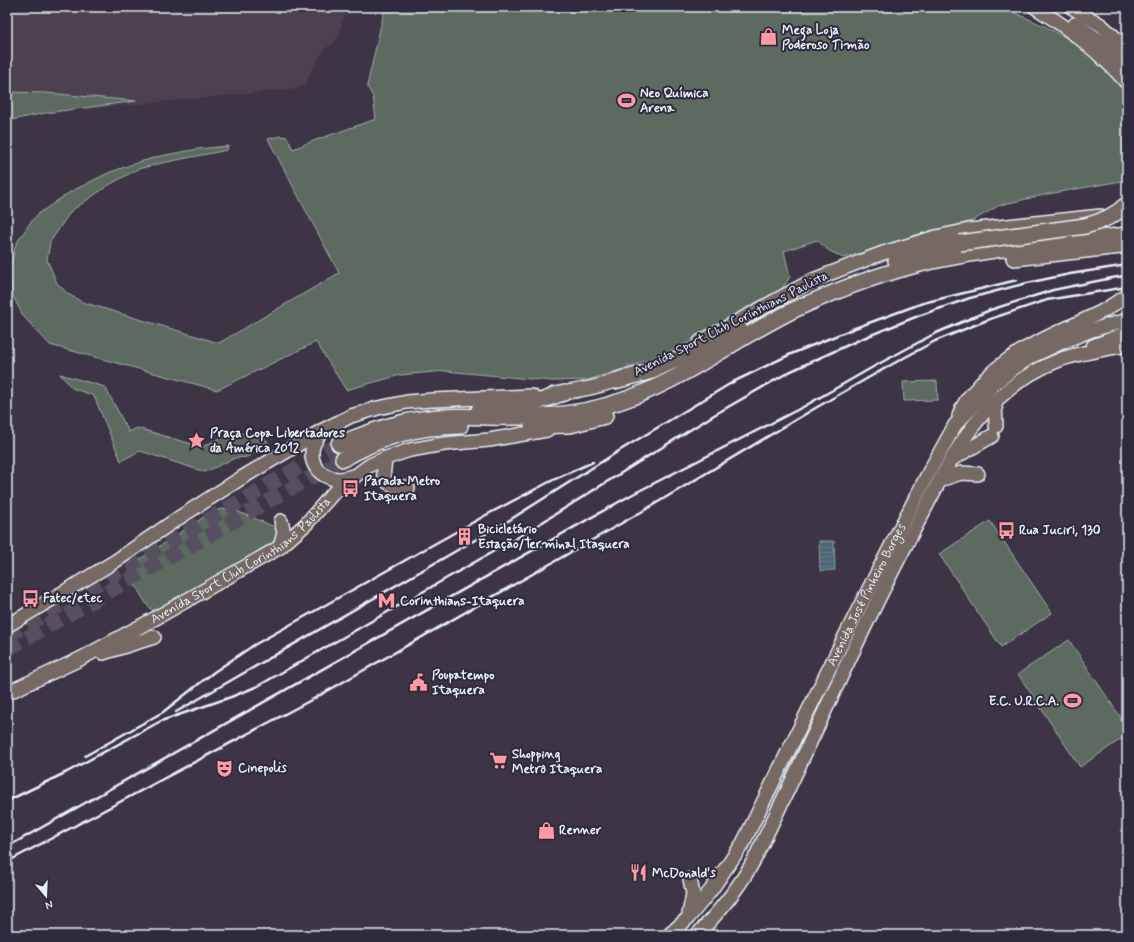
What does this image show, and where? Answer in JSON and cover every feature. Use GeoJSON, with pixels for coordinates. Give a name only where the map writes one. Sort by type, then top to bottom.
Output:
{"type":"FeatureCollection","features":[{"type":"Feature","properties":{"kind":"highway"},"geometry":{"type":"LineString","coordinates":[[801,306],[818,295],[867,271],[940,247],[1085,226],[1113,216],[1127,204]]}},
{"type":"Feature","properties":{"kind":"highway","name":"Avenida Sport Club Corinthians Paulista"},"geometry":{"type":"LineString","coordinates":[[339,444],[396,424],[439,417],[528,417],[576,412],[606,406],[653,389],[696,366],[773,320],[801,306],[884,274],[934,261],[993,250],[1127,235]]}},
{"type":"Feature","properties":{"kind":"highway","name":"Avenida Sport Club Corinthians Paulista"},"geometry":{"type":"LineString","coordinates":[[343,459],[375,442],[392,436],[426,428],[448,426],[570,425],[609,415],[660,395],[714,367],[761,338],[802,317],[846,298],[887,283],[968,264],[1127,246]]}},
{"type":"Feature","properties":{"kind":"highway"},"geometry":{"type":"LineString","coordinates":[[615,381],[652,371],[737,331],[773,320]]}},
{"type":"Feature","properties":{"kind":"highway"},"geometry":{"type":"LineString","coordinates":[[439,417],[540,401],[564,393]]}},
{"type":"Feature","properties":{"kind":"main road"},"geometry":{"type":"LineString","coordinates":[[1035,7],[1082,39],[1106,60],[1127,83]]}},
{"type":"Feature","properties":{"kind":"main road"},"geometry":{"type":"LineString","coordinates":[[1039,7],[1083,29],[1103,43],[1127,65]]}},
{"type":"Feature","properties":{"kind":"main road"},"geometry":{"type":"LineString","coordinates":[[1071,7],[1101,25],[1127,48]]}},
{"type":"Feature","properties":{"kind":"main road","name":"Avenida Sport Club Corinthians Paulista"},"geometry":{"type":"LineString","coordinates":[[7,626],[109,565],[177,519],[321,431],[351,416],[378,408],[407,402],[519,397],[584,390],[615,381],[654,365],[813,280],[883,253],[936,237],[969,230],[1093,218],[1127,213]]}},
{"type":"Feature","properties":{"kind":"main road"},"geometry":{"type":"LineString","coordinates":[[955,425],[963,404],[985,378],[1006,360],[1049,335],[1101,311],[1127,296]]}},
{"type":"Feature","properties":{"kind":"main road","name":"Avenida José Pinheiro Borges"},"geometry":{"type":"LineString","coordinates":[[669,935],[688,918],[711,890],[747,836],[855,616],[931,468],[955,425],[994,384],[1020,364],[1062,342],[1092,330],[1127,320]]}},
{"type":"Feature","properties":{"kind":"main road","name":"Avenida José Pinheiro Borges"},"geometry":{"type":"LineString","coordinates":[[697,935],[729,900],[756,858],[824,711],[886,584],[959,445],[977,420],[1008,390],[1040,370],[1061,360],[1125,338]]}},
{"type":"Feature","properties":{"kind":"main road"},"geometry":{"type":"LineString","coordinates":[[952,459],[994,431],[995,401]]}},
{"type":"Feature","properties":{"kind":"main road","name":"Avenida Sport Club Corinthians Paulista"},"geometry":{"type":"LineString","coordinates":[[7,693],[80,658],[154,619],[280,547],[306,524],[335,491],[370,465],[410,450],[489,440],[570,425]]}},
{"type":"Feature","properties":{"kind":"main road"},"geometry":{"type":"LineString","coordinates":[[321,431],[313,444],[312,451],[313,462],[317,470],[322,475],[334,479],[348,478],[356,475]]}},
{"type":"Feature","properties":{"kind":"main road"},"geometry":{"type":"LineString","coordinates":[[386,458],[383,474],[385,479],[395,486],[408,488]]}},
{"type":"Feature","properties":{"kind":"main road"},"geometry":{"type":"LineString","coordinates":[[940,480],[961,473],[978,474]]}},
{"type":"Feature","properties":{"kind":"main road"},"geometry":{"type":"LineString","coordinates":[[280,547],[284,534],[281,521]]}},
{"type":"Feature","properties":{"kind":"main road"},"geometry":{"type":"LineString","coordinates":[[80,658],[96,655],[154,637]]}},
{"type":"Feature","properties":{"kind":"main road"},"geometry":{"type":"LineString","coordinates":[[747,836],[755,842],[757,847],[756,858]]}},
{"type":"Feature","properties":{"kind":"main road"},"geometry":{"type":"LineString","coordinates":[[688,918],[693,897],[690,879]]}},
{"type":"Feature","properties":{"kind":"shaded area"},"geometry":{"type":"Polygon","coordinates":[[[7,7],[346,7],[339,35],[335,42],[325,49],[311,71],[306,84],[296,89],[45,113],[7,121],[7,7]]]}},
{"type":"Feature","properties":{"kind":"green space","name":"Neo Química Arena"},"geometry":{"type":"Polygon","coordinates":[[[385,7],[1000,7],[1055,31],[1065,37],[1085,51],[1101,68],[1122,81],[1127,86],[1127,180],[1048,194],[1000,205],[972,221],[843,258],[828,250],[817,240],[784,251],[790,277],[779,293],[678,348],[629,367],[588,380],[552,381],[445,371],[400,375],[346,390],[316,342],[217,390],[50,345],[23,316],[13,296],[9,271],[16,244],[38,214],[70,192],[108,173],[160,156],[198,149],[228,146],[227,150],[138,169],[109,185],[71,211],[50,242],[47,260],[57,283],[68,294],[82,302],[219,343],[339,273],[268,139],[280,136],[287,137],[293,149],[376,119],[373,97],[367,86],[385,7]]]}},
{"type":"Feature","properties":{"kind":"green space"},"geometry":{"type":"Polygon","coordinates":[[[7,92],[46,93],[136,101],[45,113],[7,121],[7,92]]]}},
{"type":"Feature","properties":{"kind":"green space"},"geometry":{"type":"Polygon","coordinates":[[[60,374],[105,387],[129,432],[137,428],[202,447],[230,433],[263,434],[269,445],[247,457],[235,458],[205,472],[140,451],[121,461],[94,396],[72,388],[60,374]]]}},
{"type":"Feature","properties":{"kind":"green space"},"geometry":{"type":"Polygon","coordinates":[[[937,381],[938,400],[904,401],[903,382],[937,381]]]}},
{"type":"Feature","properties":{"kind":"green space"},"geometry":{"type":"Polygon","coordinates":[[[221,509],[234,510],[275,527],[278,533],[277,542],[156,611],[149,608],[130,577],[129,571],[131,565],[210,513],[221,509]]]}},
{"type":"Feature","properties":{"kind":"green space"},"geometry":{"type":"Polygon","coordinates":[[[990,521],[1052,613],[1001,647],[939,554],[990,521]]]}},
{"type":"Feature","properties":{"kind":"green space","name":"E.C. U.R.C.A."},"geometry":{"type":"Polygon","coordinates":[[[1069,640],[1127,727],[1127,735],[1080,767],[1018,674],[1069,640]]]}},
{"type":"Feature","properties":{"kind":"water"},"geometry":{"type":"Polygon","coordinates":[[[819,541],[834,541],[835,570],[820,571],[819,541]]]}},
{"type":"Feature","properties":{"kind":"tunnel"},"geometry":{"type":"LineString","coordinates":[[7,636],[339,444]]}},
{"type":"Feature","properties":{"kind":"tunnel"},"geometry":{"type":"LineString","coordinates":[[7,649],[343,459]]}},
{"type":"Feature","properties":{"kind":"railway"},"geometry":{"type":"LineString","coordinates":[[7,801],[67,772],[161,721],[258,686],[517,538],[714,415],[789,372],[861,339],[918,316],[970,298],[1027,283],[1070,274],[1127,265]]}},
{"type":"Feature","properties":{"kind":"railway"},"geometry":{"type":"LineString","coordinates":[[7,847],[633,494],[803,407],[934,334],[990,310],[1053,290],[1127,276]]}},
{"type":"Feature","properties":{"kind":"railway"},"geometry":{"type":"LineString","coordinates":[[176,712],[508,521],[622,449],[733,382],[791,354],[923,303],[1017,280]]}},
{"type":"Feature","properties":{"kind":"railway"},"geometry":{"type":"LineString","coordinates":[[7,862],[315,698],[643,511],[812,410],[935,341],[990,319],[1047,300],[1127,287]]}},
{"type":"Feature","properties":{"kind":"railway"},"geometry":{"type":"LineString","coordinates":[[85,756],[163,712],[214,672],[254,645],[486,515],[555,479],[593,462]]}},
{"type":"Feature","properties":{"kind":"place","name":"Mega Loja Poderoso Timão"},"geometry":{"type":"Point","coordinates":[769,37]}},
{"type":"Feature","properties":{"kind":"place","name":"Neo Química Arena"},"geometry":{"type":"Point","coordinates":[627,100]}},
{"type":"Feature","properties":{"kind":"place","name":"Praça Copa Libertadores da América 2012"},"geometry":{"type":"Point","coordinates":[197,440]}},
{"type":"Feature","properties":{"kind":"place","name":"Parada Metro Itaquera"},"geometry":{"type":"Point","coordinates":[351,488]}},
{"type":"Feature","properties":{"kind":"place","name":"Rua Juciri, 130"},"geometry":{"type":"Point","coordinates":[1006,530]}},
{"type":"Feature","properties":{"kind":"place","name":"Bicicletário Estação/Terminal Itaquera"},"geometry":{"type":"Point","coordinates":[465,536]}},
{"type":"Feature","properties":{"kind":"place","name":"Fatec/etec"},"geometry":{"type":"Point","coordinates":[30,598]}},
{"type":"Feature","properties":{"kind":"place","name":"Corinthians-Itaquera"},"geometry":{"type":"Point","coordinates":[387,601]}},
{"type":"Feature","properties":{"kind":"place","name":"Poupatempo Itaquera"},"geometry":{"type":"Point","coordinates":[419,682]}},
{"type":"Feature","properties":{"kind":"place","name":"E.C. U.R.C.A."},"geometry":{"type":"Point","coordinates":[1072,701]}},
{"type":"Feature","properties":{"kind":"place","name":"Shopping Metrô Itaquera"},"geometry":{"type":"Point","coordinates":[499,761]}},
{"type":"Feature","properties":{"kind":"place","name":"Cinepolis"},"geometry":{"type":"Point","coordinates":[225,768]}},
{"type":"Feature","properties":{"kind":"place","name":"Renner"},"geometry":{"type":"Point","coordinates":[546,830]}},
{"type":"Feature","properties":{"kind":"place","name":"McDonald's"},"geometry":{"type":"Point","coordinates":[639,873]}}]}
